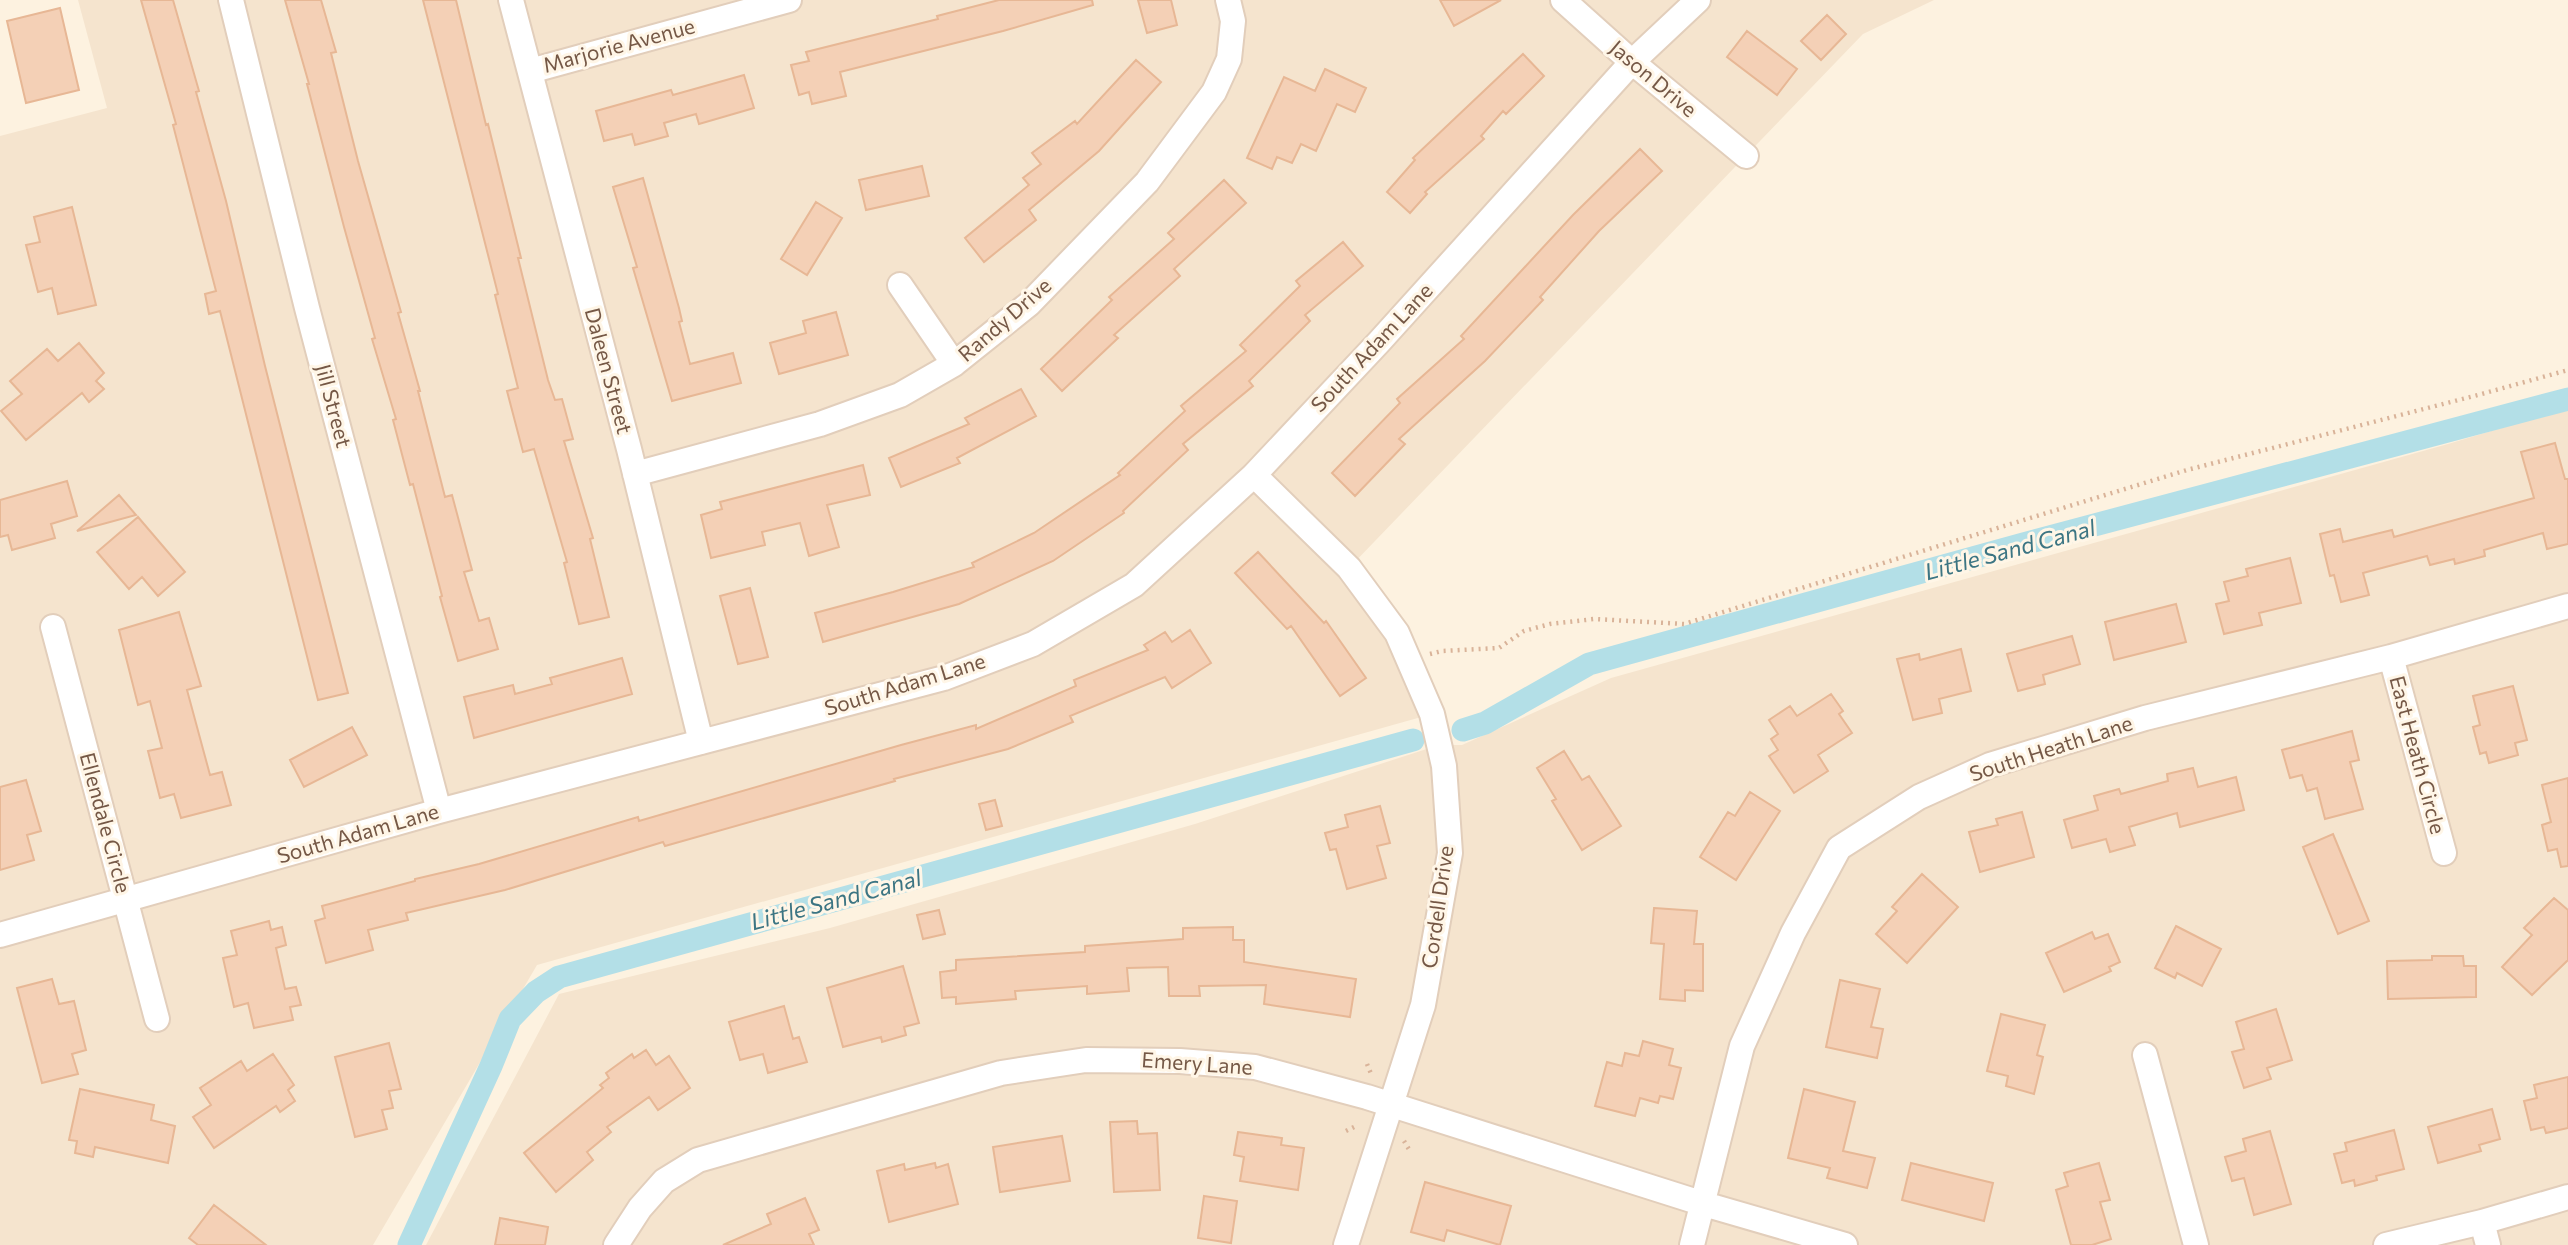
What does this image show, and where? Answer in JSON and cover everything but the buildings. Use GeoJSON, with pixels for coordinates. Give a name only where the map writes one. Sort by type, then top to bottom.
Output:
{"type":"FeatureCollection","features":[{"type":"Feature","properties":{"kind":"street","name":"Jill Street"},"geometry":{"type":"LineString","coordinates":[[231,0],[310,321],[439,811]]}},
{"type":"Feature","properties":{"kind":"street","name":"Daleen Street"},"geometry":{"type":"LineString","coordinates":[[511,0],[635,474],[701,742]]}},
{"type":"Feature","properties":{"kind":"street","name":"Marjorie Avenue"},"geometry":{"type":"LineString","coordinates":[[530,71],[789,0]]}},
{"type":"Feature","properties":{"kind":"street","name":"Randy Drive"},"geometry":{"type":"LineString","coordinates":[[635,474],[820,424],[900,395],[954,364],[1029,304],[1147,182],[1214,92],[1229,59],[1233,22],[1228,0]]}},
{"type":"Feature","properties":{"kind":"street","name":"Jason Drive"},"geometry":{"type":"LineString","coordinates":[[1563,0],[1632,62],[1746,156]]}},
{"type":"Feature","properties":{"kind":"street","name":"South Adam Lane"},"geometry":{"type":"LineString","coordinates":[[0,935],[439,811],[944,678],[1033,644],[1133,585],[1254,475],[1379,342],[1632,62],[1698,0]]}},
{"type":"Feature","properties":{"kind":"street"},"geometry":{"type":"LineString","coordinates":[[900,285],[954,364]]}},
{"type":"Feature","properties":{"kind":"street","name":"Cordell Drive"},"geometry":{"type":"LineString","coordinates":[[1254,475],[1349,568],[1397,633],[1432,714],[1444,766],[1450,853],[1423,1005],[1346,1245]]}},
{"type":"Feature","properties":{"kind":"street","name":"South Heath Lane"},"geometry":{"type":"LineString","coordinates":[[1692,1245],[1742,1046],[1793,933],[1839,848],[1919,797],[1990,765],[2145,718],[2391,657],[2568,606]]}},
{"type":"Feature","properties":{"kind":"street","name":"Ellendale Circle"},"geometry":{"type":"LineString","coordinates":[[53,627],[157,1019]]}},
{"type":"Feature","properties":{"kind":"street","name":"East Heath Circle"},"geometry":{"type":"LineString","coordinates":[[2391,657],[2444,853]]}},
{"type":"Feature","properties":{"kind":"street"},"geometry":{"type":"LineString","coordinates":[[2145,1055],[2196,1245]]}},
{"type":"Feature","properties":{"kind":"street","name":"Emery Lane"},"geometry":{"type":"LineString","coordinates":[[616,1245],[640,1208],[664,1181],[698,1160],[1001,1073],[1086,1060],[1180,1061],[1255,1066],[1390,1104],[1704,1204],[1845,1245]]}},
{"type":"Feature","properties":{"kind":"street"},"geometry":{"type":"LineString","coordinates":[[2386,1245],[2485,1233],[2568,1197]]}},
{"type":"Feature","properties":{"kind":"path"},"geometry":{"type":"LineString","coordinates":[[1409,660],[1442,650],[1499,648],[1524,631],[1550,624],[1594,619],[1684,624],[2187,470],[2568,370]]}},
{"type":"Feature","properties":{"kind":"path"},"geometry":{"type":"LineString","coordinates":[[1367,1064],[1373,1077]]}},
{"type":"Feature","properties":{"kind":"path"},"geometry":{"type":"LineString","coordinates":[[1346,1131],[1358,1125]]}},
{"type":"Feature","properties":{"kind":"path"},"geometry":{"type":"LineString","coordinates":[[1404,1140],[1410,1151]]}},
{"type":"Feature","properties":{"kind":"shaded area"},"geometry":{"type":"Polygon","coordinates":[[[78,0],[1934,0],[1863,34],[1349,568],[1432,714],[537,965],[373,1245],[0,1245],[0,136],[107,108],[78,0]]]}},
{"type":"Feature","properties":{"kind":"shaded area"},"geometry":{"type":"Polygon","coordinates":[[[2568,408],[2568,1245],[426,1245],[559,994],[830,928],[1195,824],[1439,745],[1462,745],[1611,678],[2568,408]]]}},
{"type":"Feature","properties":{"kind":"waterway","name":"Little Sand Canal"},"geometry":{"type":"LineString","coordinates":[[1463,730],[1485,723],[1589,664],[2023,544],[2568,399]]}},
{"type":"Feature","properties":{"kind":"waterway","name":"Little Sand Canal"},"geometry":{"type":"LineString","coordinates":[[409,1245],[510,1019],[536,992],[559,977],[1413,740]]}}]}
